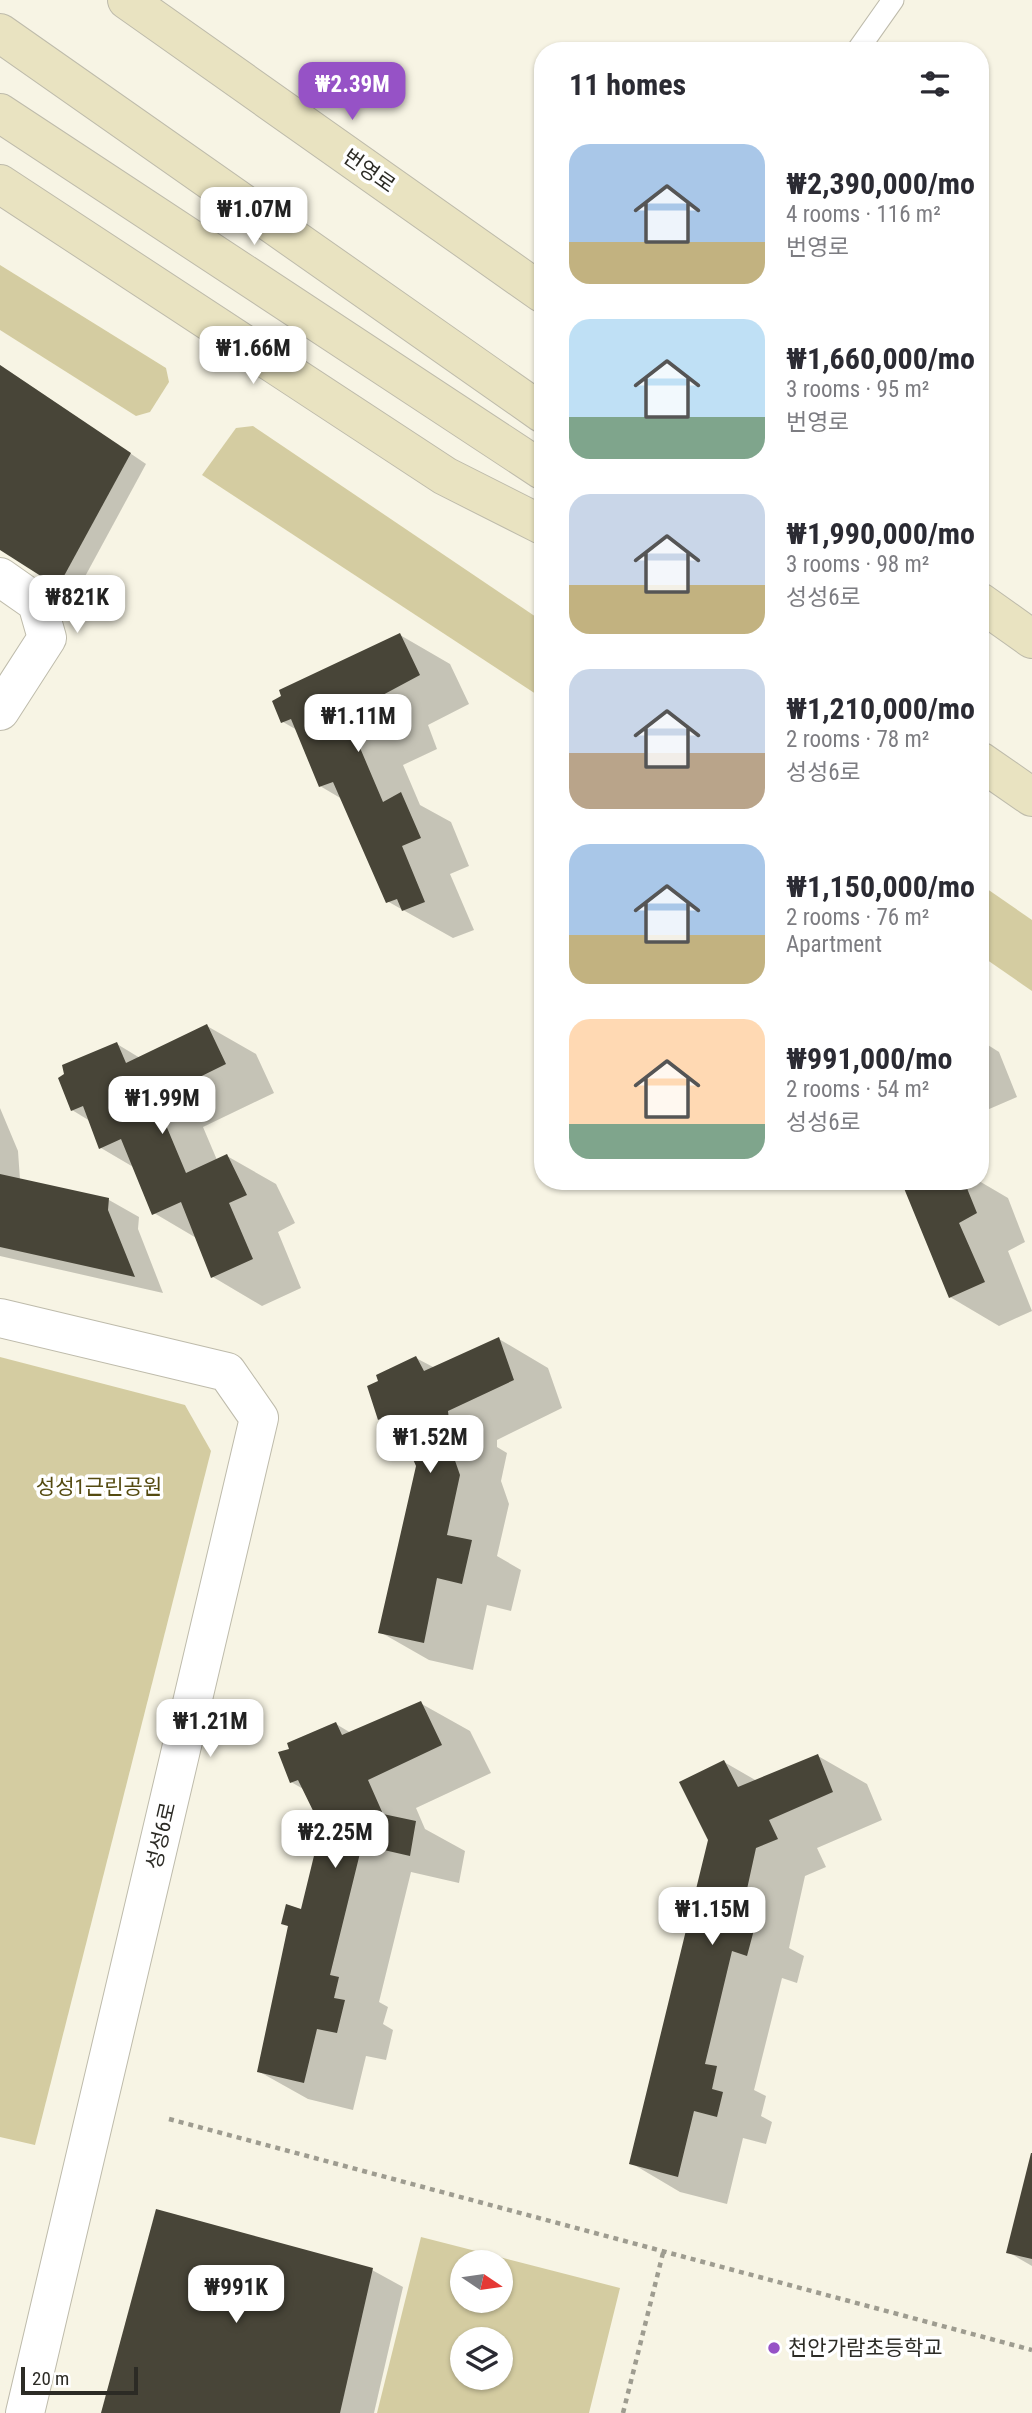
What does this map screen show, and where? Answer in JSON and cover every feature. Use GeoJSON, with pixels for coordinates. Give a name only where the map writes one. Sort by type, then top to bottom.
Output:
{"type":"FeatureCollection","features":[{"type":"Feature","properties":{"kind":"main road","name":"번영로"},"geometry":{"type":"LineString","coordinates":[[127,0],[534,287]]}},
{"type":"Feature","properties":{"kind":"main road"},"geometry":{"type":"LineString","coordinates":[[0,33],[534,407]]}},
{"type":"Feature","properties":{"kind":"main road"},"geometry":{"type":"LineString","coordinates":[[0,113],[534,465]]}},
{"type":"Feature","properties":{"kind":"main road"},"geometry":{"type":"LineString","coordinates":[[0,184],[445,476],[534,521]]}},
{"type":"Feature","properties":{"kind":"main road"},"geometry":{"type":"LineString","coordinates":[[989,608],[1032,639]]}},
{"type":"Feature","properties":{"kind":"main road"},"geometry":{"type":"LineString","coordinates":[[989,767],[1032,797]]}},
{"type":"Feature","properties":{"kind":"street"},"geometry":{"type":"LineString","coordinates":[[0,577],[37,603],[47,638],[0,711]]}},
{"type":"Feature","properties":{"kind":"street","name":"성성6로"},"geometry":{"type":"LineString","coordinates":[[0,1318],[226,1372],[259,1418],[25,2413]]}},
{"type":"Feature","properties":{"kind":"lane"},"geometry":{"type":"LineString","coordinates":[[863,42],[893,0]]}},
{"type":"Feature","properties":{"kind":"path"},"geometry":{"type":"LineString","coordinates":[[169,2119],[1032,2350]]}},
{"type":"Feature","properties":{"kind":"path"},"geometry":{"type":"LineString","coordinates":[[622,2413],[663,2253]]}},
{"type":"Feature","properties":{"kind":"green space"},"geometry":{"type":"Polygon","coordinates":[[[0,265],[166,368],[169,382],[150,412],[136,416],[0,330],[0,265]]]}},
{"type":"Feature","properties":{"kind":"green space"},"geometry":{"type":"Polygon","coordinates":[[[253,426],[534,616],[534,693],[202,475],[236,428],[253,426]]]}},
{"type":"Feature","properties":{"kind":"green space"},"geometry":{"type":"Polygon","coordinates":[[[989,890],[1032,920],[1032,991],[989,961],[989,890]]]}},
{"type":"Feature","properties":{"kind":"green space","name":"성성1근린공원"},"geometry":{"type":"Polygon","coordinates":[[[0,1357],[185,1405],[211,1451],[35,2145],[0,2137],[0,1357]]]}},
{"type":"Feature","properties":{"kind":"green space"},"geometry":{"type":"Polygon","coordinates":[[[421,2237],[472,2250],[450,2250],[450,2314],[513,2314],[513,2261],[620,2288],[589,2413],[377,2413],[421,2237]]]}},
{"type":"Feature","properties":{"kind":"building"},"geometry":{"type":"Polygon","coordinates":[[[0,365],[131,453],[58,587],[0,550],[0,365]]]}},
{"type":"Feature","properties":{"kind":"building"},"geometry":{"type":"Polygon","coordinates":[[[400,633],[420,675],[379,697],[389,720],[355,736],[383,802],[401,792],[421,838],[402,846],[425,902],[402,911],[397,899],[386,903],[333,782],[319,787],[291,719],[281,723],[272,701],[281,696],[279,690],[400,633]]]}},
{"type":"Feature","properties":{"kind":"building"},"geometry":{"type":"Polygon","coordinates":[[[207,1024],[226,1064],[155,1099],[186,1173],[227,1154],[247,1195],[229,1203],[253,1259],[211,1278],[181,1202],[152,1215],[121,1139],[99,1149],[83,1106],[71,1111],[58,1078],[64,1074],[62,1065],[117,1042],[126,1063],[207,1024]]]}},
{"type":"Feature","properties":{"kind":"building"},"geometry":{"type":"Polygon","coordinates":[[[0,1174],[109,1198],[108,1210],[135,1277],[0,1247],[0,1174]]]}},
{"type":"Feature","properties":{"kind":"building"},"geometry":{"type":"Polygon","coordinates":[[[905,1190],[968,1190],[977,1213],[959,1223],[985,1282],[949,1298],[905,1190]]]}},
{"type":"Feature","properties":{"kind":"building"},"geometry":{"type":"Polygon","coordinates":[[[499,1337],[514,1380],[448,1411],[449,1420],[458,1422],[452,1452],[460,1475],[447,1535],[472,1540],[462,1584],[437,1578],[424,1643],[378,1633],[416,1466],[401,1432],[393,1434],[386,1416],[378,1420],[367,1386],[378,1381],[376,1375],[416,1356],[424,1371],[499,1337]]]}},
{"type":"Feature","properties":{"kind":"building"},"geometry":{"type":"Polygon","coordinates":[[[421,1701],[442,1745],[368,1780],[383,1814],[416,1821],[410,1856],[362,1845],[330,1975],[339,1977],[334,1998],[345,2000],[337,2033],[317,2029],[304,2083],[257,2072],[288,1926],[281,1924],[286,1904],[301,1909],[321,1827],[298,1780],[290,1783],[278,1752],[289,1749],[287,1743],[336,1722],[342,1735],[421,1701]]]}},
{"type":"Feature","properties":{"kind":"building"},"geometry":{"type":"Polygon","coordinates":[[[818,1754],[833,1792],[769,1820],[778,1839],[756,1848],[740,1921],[755,1926],[747,1956],[732,1951],[705,2064],[717,2066],[712,2089],[723,2092],[717,2117],[694,2111],[678,2177],[629,2164],[708,1840],[679,1782],[724,1760],[738,1787],[818,1754]]]}},
{"type":"Feature","properties":{"kind":"building"},"geometry":{"type":"Polygon","coordinates":[[[1032,2153],[1032,2259],[1006,2253],[1032,2153]]]}},
{"type":"Feature","properties":{"kind":"building"},"geometry":{"type":"Polygon","coordinates":[[[156,2209],[373,2268],[340,2413],[101,2413],[156,2209]]]}},
{"type":"Feature","properties":{"kind":"place","name":"천안가람초등학교"},"geometry":{"type":"Point","coordinates":[774,2348]}}]}
